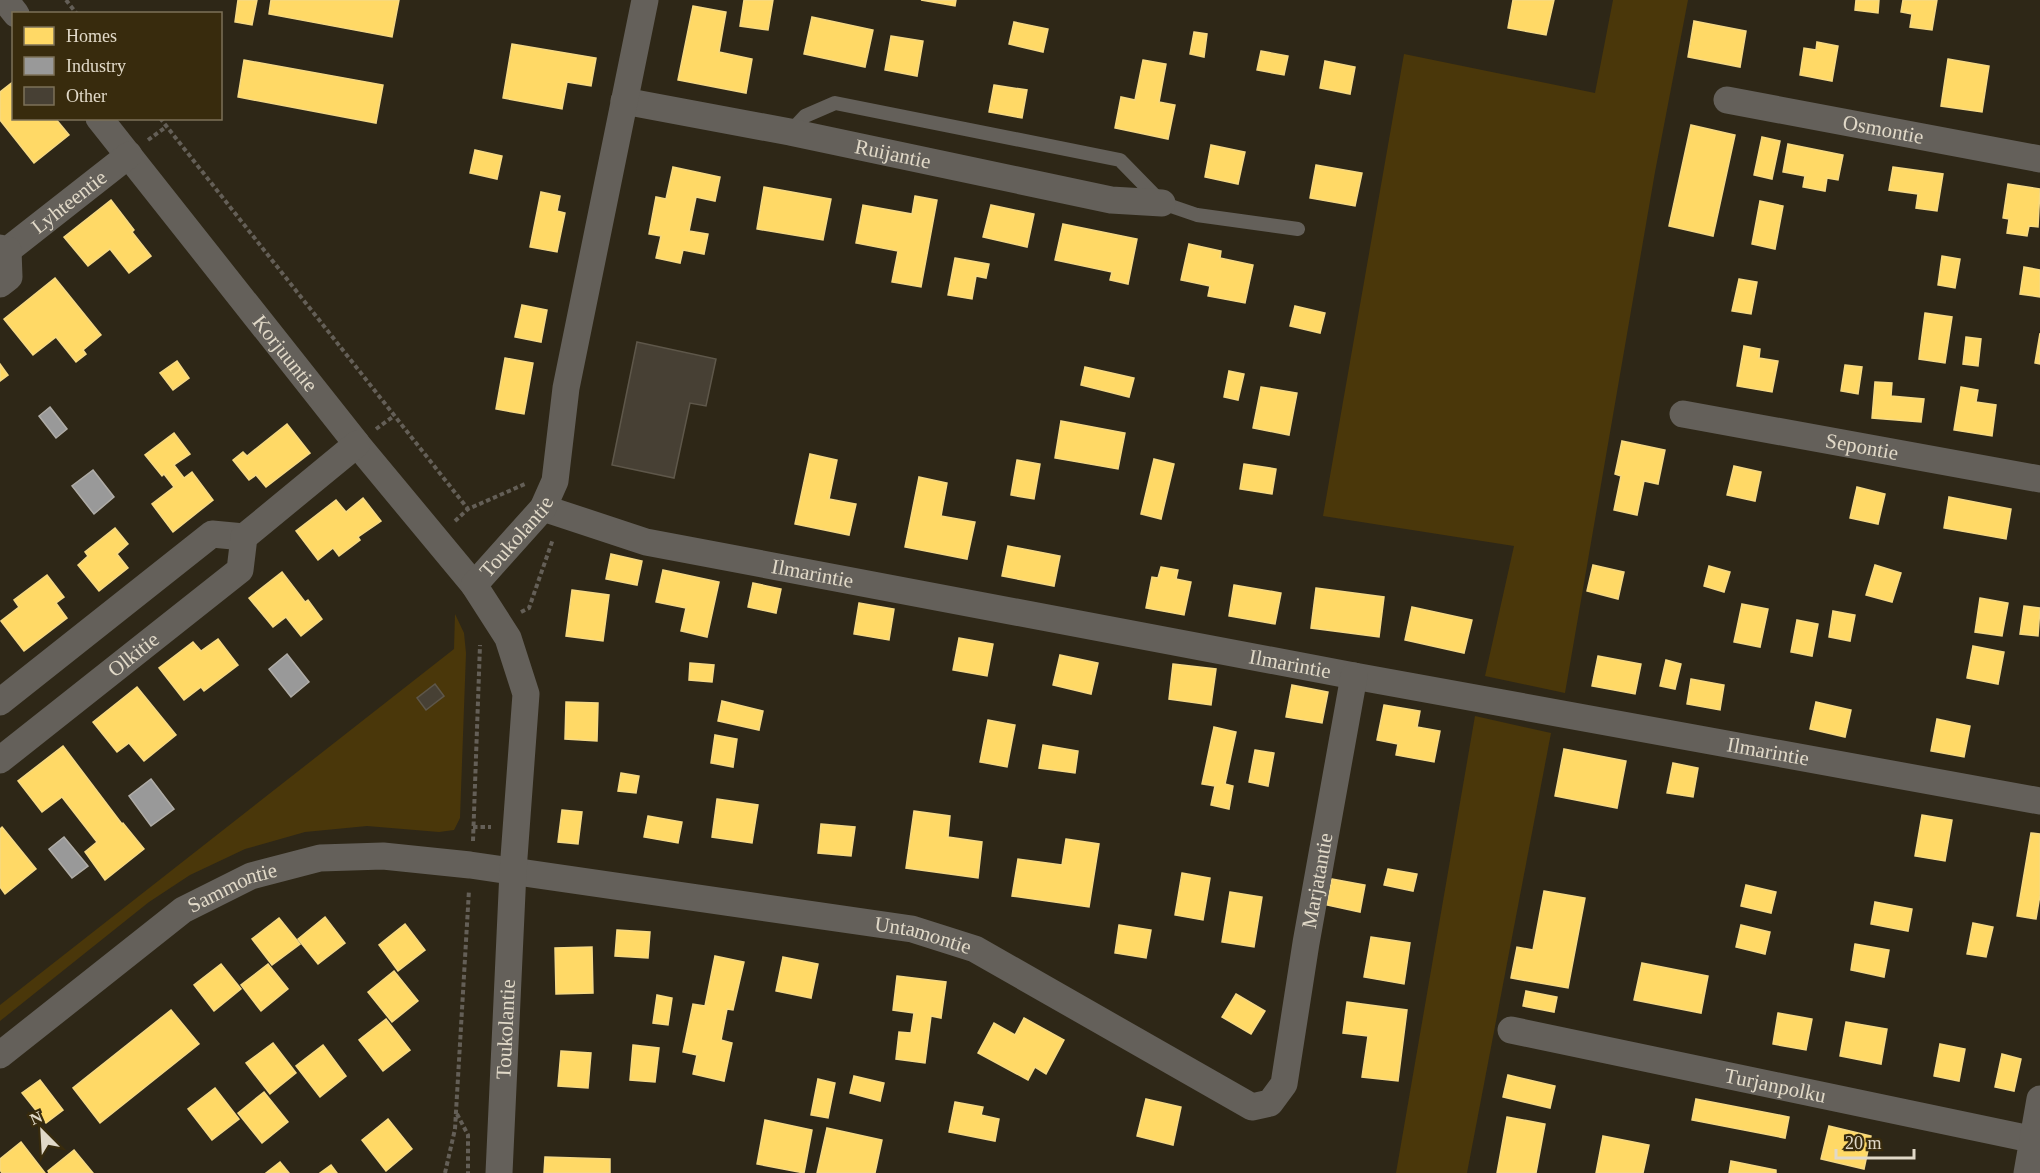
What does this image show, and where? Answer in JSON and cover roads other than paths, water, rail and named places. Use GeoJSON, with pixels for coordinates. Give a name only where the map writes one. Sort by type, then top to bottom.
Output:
{"type":"FeatureCollection","features":[{"type":"Feature","properties":{"kind":"street"},"geometry":{"type":"LineString","coordinates":[[5,0],[14,12]]}},
{"type":"Feature","properties":{"kind":"street","name":"Toukolantie"},"geometry":{"type":"LineString","coordinates":[[499,1173],[513,871],[526,694],[508,638],[474,585],[552,511],[566,388],[645,0]]}},
{"type":"Feature","properties":{"kind":"street","name":"Osmontie"},"geometry":{"type":"LineString","coordinates":[[1727,100],[2040,159]]}},
{"type":"Feature","properties":{"kind":"street","name":"Ruijantie"},"geometry":{"type":"LineString","coordinates":[[624,101],[790,132],[1111,200],[1162,203]]}},
{"type":"Feature","properties":{"kind":"street","name":"Korjuuntie"},"geometry":{"type":"LineString","coordinates":[[101,120],[357,444],[474,585]]}},
{"type":"Feature","properties":{"kind":"street","name":"Lyhteentie"},"geometry":{"type":"LineString","coordinates":[[0,284],[9,277],[4,249],[129,156]]}},
{"type":"Feature","properties":{"kind":"street","name":"Sepontie"},"geometry":{"type":"LineString","coordinates":[[1683,414],[2040,479]]}},
{"type":"Feature","properties":{"kind":"street"},"geometry":{"type":"LineString","coordinates":[[0,702],[212,534],[244,537],[357,444]]}},
{"type":"Feature","properties":{"kind":"street","name":"Ilmarintie"},"geometry":{"type":"LineString","coordinates":[[552,511],[646,543],[1354,676],[2040,801]]}},
{"type":"Feature","properties":{"kind":"street","name":"Olkitie"},"geometry":{"type":"LineString","coordinates":[[0,760],[240,570],[244,537]]}},
{"type":"Feature","properties":{"kind":"street"},"geometry":{"type":"LineString","coordinates":[[61,653],[90,689]]}},
{"type":"Feature","properties":{"kind":"street","name":"Marjatantie"},"geometry":{"type":"LineString","coordinates":[[1284,1084],[1306,943],[1354,676]]}},
{"type":"Feature","properties":{"kind":"street","name":"Sammontie"},"geometry":{"type":"LineString","coordinates":[[0,1055],[183,910],[251,876],[320,858],[383,856],[513,871]]}},
{"type":"Feature","properties":{"kind":"street","name":"Untamontie"},"geometry":{"type":"LineString","coordinates":[[513,871],[912,929],[975,949],[1252,1107],[1270,1103],[1284,1084]]}},
{"type":"Feature","properties":{"kind":"street","name":"Turjanpolku"},"geometry":{"type":"LineString","coordinates":[[1511,1030],[2036,1140]]}},
{"type":"Feature","properties":{"kind":"street"},"geometry":{"type":"LineString","coordinates":[[2027,1173],[2036,1140],[2040,1100]]}},
{"type":"Feature","properties":{"kind":"lane"},"geometry":{"type":"LineString","coordinates":[[790,132],[805,116],[836,104],[1120,160],[1162,203],[1197,214],[1298,229]]}}]}
